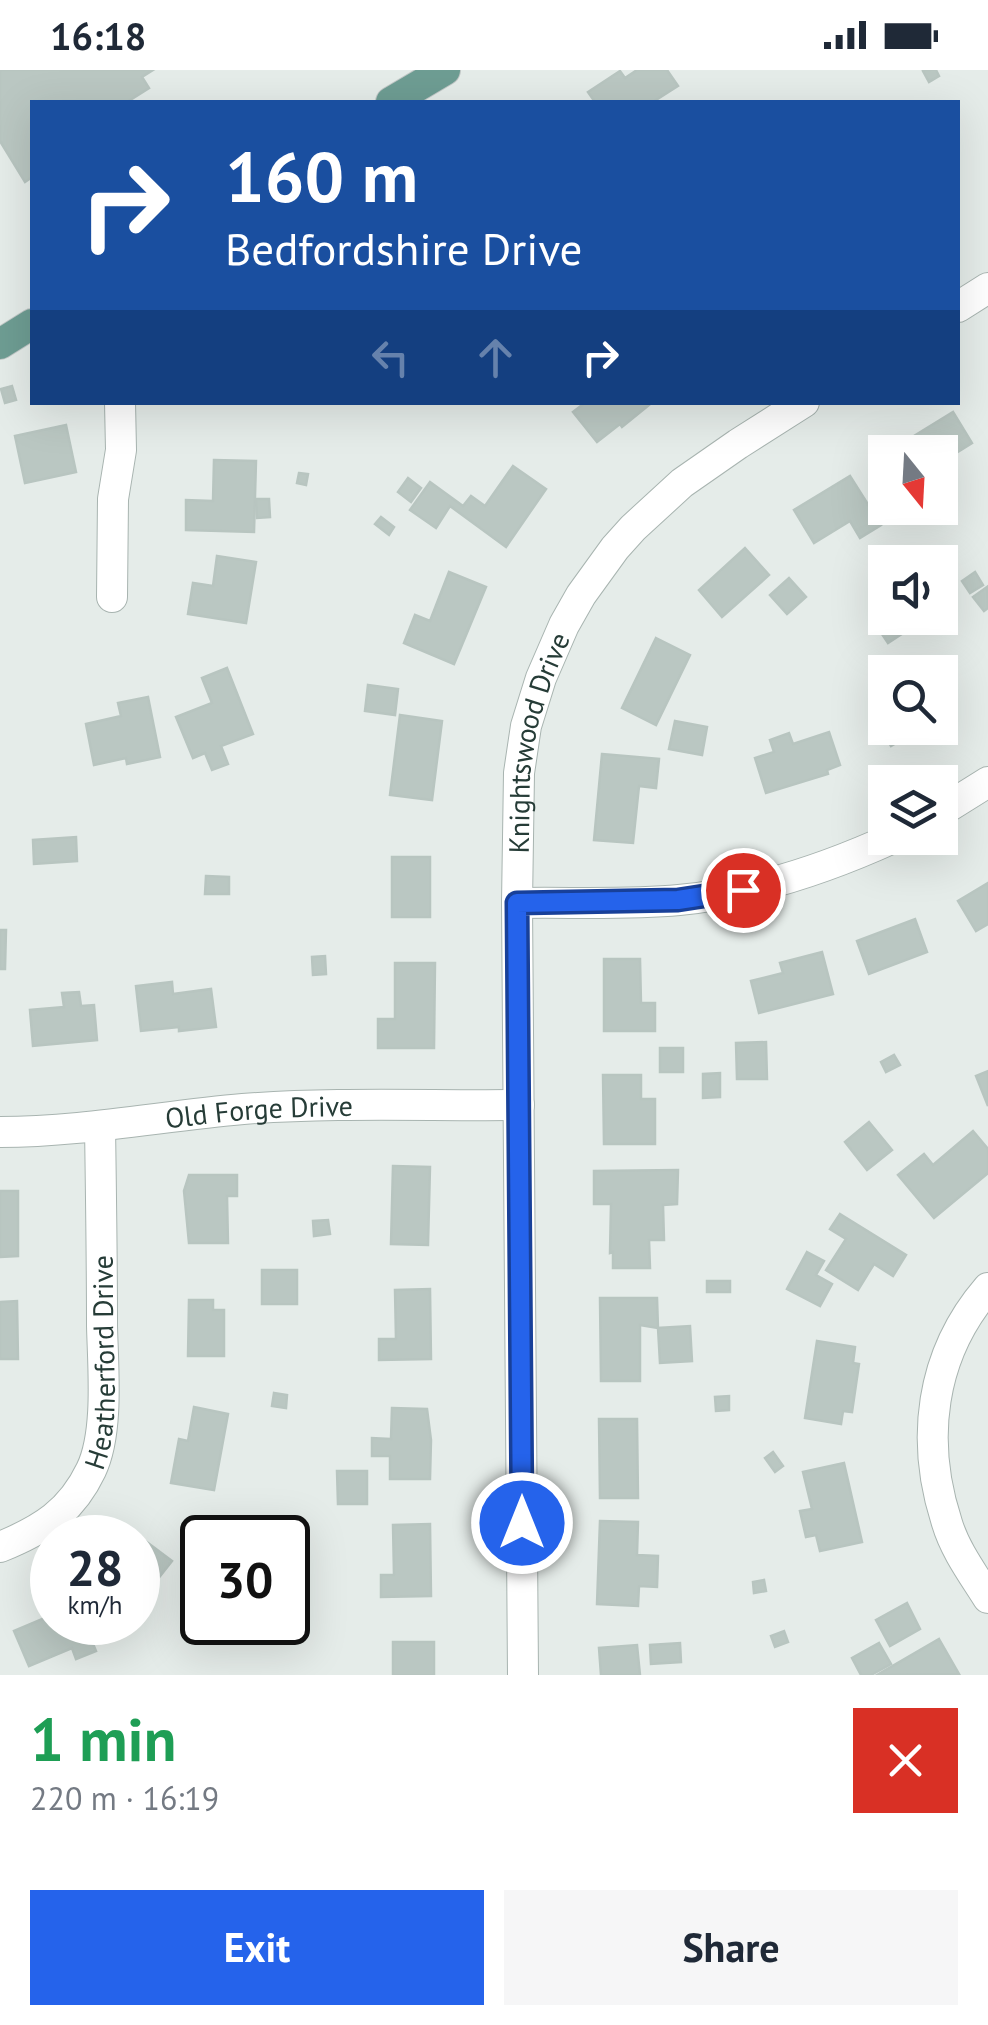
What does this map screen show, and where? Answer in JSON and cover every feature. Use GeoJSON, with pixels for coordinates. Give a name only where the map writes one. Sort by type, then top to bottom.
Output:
{"type":"FeatureCollection","features":[{"type":"Feature","properties":{"kind":"main road"},"geometry":{"type":"LineString","coordinates":[[394,100],[444,70]]}},
{"type":"Feature","properties":{"kind":"main road"},"geometry":{"type":"LineString","coordinates":[[0,344],[30,325]]}},
{"type":"Feature","properties":{"kind":"street"},"geometry":{"type":"LineString","coordinates":[[960,306],[988,288]]}},
{"type":"Feature","properties":{"kind":"street"},"geometry":{"type":"LineString","coordinates":[[112,596],[113,499],[121,450],[120,405]]}},
{"type":"Feature","properties":{"kind":"street","name":"Knightswood Drive"},"geometry":{"type":"LineString","coordinates":[[522,1675],[517,903],[518,773],[526,726],[564,625],[581,595],[624,538],[682,483],[799,405]]}},
{"type":"Feature","properties":{"kind":"street"},"geometry":{"type":"LineString","coordinates":[[958,801],[988,782]]}},
{"type":"Feature","properties":{"kind":"street"},"geometry":{"type":"LineString","coordinates":[[517,903],[678,900],[743,890],[811,871],[868,849]]}},
{"type":"Feature","properties":{"kind":"street","name":"Old Forge Drive"},"geometry":{"type":"LineString","coordinates":[[0,1132],[100,1126],[249,1109],[518,1105]]}},
{"type":"Feature","properties":{"kind":"street","name":"Heatherford Drive"},"geometry":{"type":"LineString","coordinates":[[0,1547],[33,1534],[64,1510],[85,1482],[99,1450],[103,1350],[100,1126]]}},
{"type":"Feature","properties":{"kind":"street"},"geometry":{"type":"LineString","coordinates":[[988,1288],[948,1353],[933,1412],[932,1438],[946,1523],[956,1547],[988,1598]]}},
{"type":"Feature","properties":{"kind":"building"},"geometry":{"type":"Polygon","coordinates":[[[0,70],[153,70],[142,77],[149,88],[130,100],[30,100],[30,178],[25,182],[0,141],[0,70]]]}},
{"type":"Feature","properties":{"kind":"building"},"geometry":{"type":"Polygon","coordinates":[[[637,70],[667,70],[678,86],[656,100],[594,100],[588,92],[620,71],[625,78],[637,70]]]}},
{"type":"Feature","properties":{"kind":"building"},"geometry":{"type":"Polygon","coordinates":[[[925,70],[936,70],[939,76],[929,82],[925,70]]]}},
{"type":"Feature","properties":{"kind":"building"},"geometry":{"type":"Polygon","coordinates":[[[12,386],[16,400],[5,403],[1,389],[12,386]]]}},
{"type":"Feature","properties":{"kind":"building"},"geometry":{"type":"Polygon","coordinates":[[[582,405],[649,405],[597,442],[573,412],[582,405]]]}},
{"type":"Feature","properties":{"kind":"building"},"geometry":{"type":"Polygon","coordinates":[[[953,412],[972,443],[958,452],[958,435],[916,435],[953,412]]]}},
{"type":"Feature","properties":{"kind":"building"},"geometry":{"type":"Polygon","coordinates":[[[66,425],[76,472],[25,483],[15,436],[66,425]]]}},
{"type":"Feature","properties":{"kind":"building"},"geometry":{"type":"Polygon","coordinates":[[[214,460],[256,461],[254,532],[186,530],[186,500],[213,501],[214,460]]]}},
{"type":"Feature","properties":{"kind":"building"},"geometry":{"type":"Polygon","coordinates":[[[513,466],[546,489],[506,547],[450,506],[436,528],[410,510],[430,482],[463,506],[471,496],[485,506],[513,466]]]}},
{"type":"Feature","properties":{"kind":"building"},"geometry":{"type":"Polygon","coordinates":[[[299,473],[308,474],[306,485],[297,483],[299,473]]]}},
{"type":"Feature","properties":{"kind":"building"},"geometry":{"type":"Polygon","coordinates":[[[850,476],[868,504],[868,525],[881,525],[860,538],[850,521],[814,543],[794,510],[850,476]]]}},
{"type":"Feature","properties":{"kind":"building"},"geometry":{"type":"Polygon","coordinates":[[[408,478],[421,488],[411,502],[398,492],[408,478]]]}},
{"type":"Feature","properties":{"kind":"building"},"geometry":{"type":"Polygon","coordinates":[[[256,499],[269,499],[270,517],[257,518],[256,499]]]}},
{"type":"Feature","properties":{"kind":"building"},"geometry":{"type":"Polygon","coordinates":[[[381,517],[394,527],[389,535],[375,524],[381,517]]]}},
{"type":"Feature","properties":{"kind":"building"},"geometry":{"type":"Polygon","coordinates":[[[745,548],[769,575],[722,617],[699,590],[745,548]]]}},
{"type":"Feature","properties":{"kind":"building"},"geometry":{"type":"Polygon","coordinates":[[[217,556],[256,562],[246,623],[188,614],[193,583],[213,586],[217,556]]]}},
{"type":"Feature","properties":{"kind":"building"},"geometry":{"type":"Polygon","coordinates":[[[449,572],[486,587],[454,664],[404,643],[415,615],[430,621],[449,572]]]}},
{"type":"Feature","properties":{"kind":"building"},"geometry":{"type":"Polygon","coordinates":[[[975,572],[983,585],[970,593],[962,581],[975,572]]]}},
{"type":"Feature","properties":{"kind":"building"},"geometry":{"type":"Polygon","coordinates":[[[789,578],[806,597],[787,614],[770,595],[789,578]]]}},
{"type":"Feature","properties":{"kind":"building"},"geometry":{"type":"Polygon","coordinates":[[[987,587],[988,608],[984,611],[973,597],[987,587]]]}},
{"type":"Feature","properties":{"kind":"building"},"geometry":{"type":"Polygon","coordinates":[[[883,635],[900,635],[888,643],[883,635]]]}},
{"type":"Feature","properties":{"kind":"building"},"geometry":{"type":"Polygon","coordinates":[[[656,638],[690,655],[656,725],[622,708],[656,638]]]}},
{"type":"Feature","properties":{"kind":"building"},"geometry":{"type":"Polygon","coordinates":[[[227,668],[253,734],[221,746],[228,764],[212,770],[205,753],[193,758],[176,717],[212,703],[202,678],[227,668]]]}},
{"type":"Feature","properties":{"kind":"building"},"geometry":{"type":"Polygon","coordinates":[[[368,685],[398,689],[395,715],[365,711],[368,685]]]}},
{"type":"Feature","properties":{"kind":"building"},"geometry":{"type":"Polygon","coordinates":[[[148,697],[160,757],[127,764],[126,758],[94,765],[86,724],[121,716],[118,703],[148,697]]]}},
{"type":"Feature","properties":{"kind":"building"},"geometry":{"type":"Polygon","coordinates":[[[400,715],[442,721],[432,800],[390,795],[400,715]]]}},
{"type":"Feature","properties":{"kind":"building"},"geometry":{"type":"Polygon","coordinates":[[[675,721],[707,727],[702,755],[669,749],[675,721]]]}},
{"type":"Feature","properties":{"kind":"building"},"geometry":{"type":"Polygon","coordinates":[[[829,732],[840,765],[827,770],[828,774],[766,793],[755,758],[774,752],[770,740],[789,733],[793,744],[829,732]]]}},
{"type":"Feature","properties":{"kind":"building"},"geometry":{"type":"Polygon","coordinates":[[[602,754],[659,759],[656,788],[639,786],[633,843],[594,840],[602,754]]]}},
{"type":"Feature","properties":{"kind":"building"},"geometry":{"type":"Polygon","coordinates":[[[76,837],[77,861],[34,864],[33,840],[76,837]]]}},
{"type":"Feature","properties":{"kind":"building"},"geometry":{"type":"Polygon","coordinates":[[[392,857],[430,857],[430,917],[392,917],[392,857]]]}},
{"type":"Feature","properties":{"kind":"building"},"geometry":{"type":"Polygon","coordinates":[[[206,876],[229,877],[229,894],[205,894],[206,876]]]}},
{"type":"Feature","properties":{"kind":"building"},"geometry":{"type":"Polygon","coordinates":[[[988,883],[988,924],[976,931],[958,901],[988,883]]]}},
{"type":"Feature","properties":{"kind":"building"},"geometry":{"type":"Polygon","coordinates":[[[915,919],[927,952],[869,974],[857,941],[915,919]]]}},
{"type":"Feature","properties":{"kind":"building"},"geometry":{"type":"Polygon","coordinates":[[[0,930],[6,930],[5,969],[0,969],[0,930]]]}},
{"type":"Feature","properties":{"kind":"building"},"geometry":{"type":"Polygon","coordinates":[[[822,952],[833,994],[759,1013],[751,981],[783,973],[780,963],[822,952]]]}},
{"type":"Feature","properties":{"kind":"building"},"geometry":{"type":"Polygon","coordinates":[[[325,956],[326,974],[313,975],[312,957],[325,956]]]}},
{"type":"Feature","properties":{"kind":"building"},"geometry":{"type":"Polygon","coordinates":[[[604,959],[640,959],[641,1003],[655,1003],[655,1031],[604,1031],[604,959]]]}},
{"type":"Feature","properties":{"kind":"building"},"geometry":{"type":"Polygon","coordinates":[[[395,963],[435,963],[434,1048],[378,1048],[378,1019],[395,1019],[395,963]]]}},
{"type":"Feature","properties":{"kind":"building"},"geometry":{"type":"Polygon","coordinates":[[[172,982],[173,994],[211,989],[216,1027],[141,1031],[136,986],[172,982]]]}},
{"type":"Feature","properties":{"kind":"building"},"geometry":{"type":"Polygon","coordinates":[[[79,992],[81,1006],[94,1005],[97,1040],[33,1046],[30,1010],[64,1007],[62,993],[79,992]]]}},
{"type":"Feature","properties":{"kind":"building"},"geometry":{"type":"Polygon","coordinates":[[[766,1042],[767,1079],[737,1079],[736,1043],[766,1042]]]}},
{"type":"Feature","properties":{"kind":"building"},"geometry":{"type":"Polygon","coordinates":[[[660,1048],[683,1048],[683,1072],[660,1072],[660,1048]]]}},
{"type":"Feature","properties":{"kind":"building"},"geometry":{"type":"Polygon","coordinates":[[[894,1055],[900,1065],[886,1072],[881,1062],[894,1055]]]}},
{"type":"Feature","properties":{"kind":"building"},"geometry":{"type":"Polygon","coordinates":[[[988,1071],[988,1106],[976,1076],[988,1071]]]}},
{"type":"Feature","properties":{"kind":"building"},"geometry":{"type":"Polygon","coordinates":[[[720,1073],[720,1097],[703,1098],[703,1074],[720,1073]]]}},
{"type":"Feature","properties":{"kind":"building"},"geometry":{"type":"Polygon","coordinates":[[[603,1075],[641,1075],[641,1099],[655,1099],[655,1144],[604,1144],[603,1075]]]}},
{"type":"Feature","properties":{"kind":"building"},"geometry":{"type":"Polygon","coordinates":[[[869,1122],[892,1150],[867,1170],[845,1142],[869,1122]]]}},
{"type":"Feature","properties":{"kind":"building"},"geometry":{"type":"Polygon","coordinates":[[[973,1131],[988,1149],[988,1173],[934,1218],[898,1175],[924,1154],[933,1165],[973,1131]]]}},
{"type":"Feature","properties":{"kind":"building"},"geometry":{"type":"Polygon","coordinates":[[[393,1166],[430,1167],[428,1245],[391,1244],[393,1166]]]}},
{"type":"Feature","properties":{"kind":"building"},"geometry":{"type":"Polygon","coordinates":[[[678,1170],[677,1204],[663,1205],[664,1240],[649,1240],[650,1268],[613,1268],[611,1204],[594,1204],[594,1171],[678,1170]]]}},
{"type":"Feature","properties":{"kind":"building"},"geometry":{"type":"Polygon","coordinates":[[[189,1175],[237,1175],[237,1196],[227,1196],[228,1243],[189,1243],[184,1191],[189,1175]]]}},
{"type":"Feature","properties":{"kind":"building"},"geometry":{"type":"Polygon","coordinates":[[[0,1191],[18,1191],[18,1256],[0,1257],[0,1191]]]}},
{"type":"Feature","properties":{"kind":"building"},"geometry":{"type":"Polygon","coordinates":[[[840,1214],[906,1255],[893,1276],[874,1264],[858,1290],[826,1270],[846,1239],[830,1229],[840,1214]]]}},
{"type":"Feature","properties":{"kind":"building"},"geometry":{"type":"Polygon","coordinates":[[[328,1220],[330,1234],[314,1236],[313,1221],[328,1220]]]}},
{"type":"Feature","properties":{"kind":"building"},"geometry":{"type":"Polygon","coordinates":[[[807,1252],[824,1261],[816,1275],[832,1284],[820,1306],[787,1289],[807,1252]]]}},
{"type":"Feature","properties":{"kind":"building"},"geometry":{"type":"Polygon","coordinates":[[[262,1270],[297,1270],[297,1304],[262,1304],[262,1270]]]}},
{"type":"Feature","properties":{"kind":"building"},"geometry":{"type":"Polygon","coordinates":[[[707,1281],[730,1281],[730,1292],[707,1292],[707,1281]]]}},
{"type":"Feature","properties":{"kind":"building"},"geometry":{"type":"Polygon","coordinates":[[[430,1289],[431,1359],[379,1360],[379,1339],[396,1339],[395,1290],[430,1289]]]}},
{"type":"Feature","properties":{"kind":"building"},"geometry":{"type":"Polygon","coordinates":[[[600,1298],[657,1298],[658,1328],[640,1325],[640,1381],[601,1381],[600,1298]]]}},
{"type":"Feature","properties":{"kind":"building"},"geometry":{"type":"Polygon","coordinates":[[[189,1300],[213,1300],[213,1310],[224,1310],[224,1356],[188,1356],[189,1300]]]}},
{"type":"Feature","properties":{"kind":"building"},"geometry":{"type":"Polygon","coordinates":[[[17,1301],[18,1359],[0,1359],[0,1302],[17,1301]]]}},
{"type":"Feature","properties":{"kind":"building"},"geometry":{"type":"Polygon","coordinates":[[[690,1326],[692,1361],[660,1363],[658,1328],[690,1326]]]}},
{"type":"Feature","properties":{"kind":"building"},"geometry":{"type":"Polygon","coordinates":[[[817,1341],[855,1347],[853,1363],[859,1364],[852,1412],[843,1411],[841,1424],[805,1418],[817,1341]]]}},
{"type":"Feature","properties":{"kind":"building"},"geometry":{"type":"Polygon","coordinates":[[[274,1393],[287,1395],[286,1408],[272,1406],[274,1393]]]}},
{"type":"Feature","properties":{"kind":"building"},"geometry":{"type":"Polygon","coordinates":[[[729,1396],[729,1410],[716,1411],[715,1397],[729,1396]]]}},
{"type":"Feature","properties":{"kind":"building"},"geometry":{"type":"Polygon","coordinates":[[[194,1407],[228,1414],[214,1490],[171,1483],[179,1439],[188,1441],[194,1407]]]}},
{"type":"Feature","properties":{"kind":"building"},"geometry":{"type":"Polygon","coordinates":[[[392,1408],[427,1409],[430,1479],[390,1479],[390,1456],[372,1456],[372,1438],[391,1439],[392,1408]]]}},
{"type":"Feature","properties":{"kind":"building"},"geometry":{"type":"Polygon","coordinates":[[[599,1419],[637,1419],[638,1498],[600,1498],[599,1419]]]}},
{"type":"Feature","properties":{"kind":"building"},"geometry":{"type":"Polygon","coordinates":[[[773,1452],[783,1466],[775,1472],[765,1458],[773,1452]]]}},
{"type":"Feature","properties":{"kind":"building"},"geometry":{"type":"Polygon","coordinates":[[[844,1463],[862,1542],[820,1551],[816,1535],[806,1537],[800,1511],[812,1509],[803,1472],[844,1463]]]}},
{"type":"Feature","properties":{"kind":"building"},"geometry":{"type":"Polygon","coordinates":[[[337,1471],[367,1471],[367,1504],[338,1504],[337,1471]]]}},
{"type":"Feature","properties":{"kind":"building"},"geometry":{"type":"Polygon","coordinates":[[[600,1521],[638,1522],[637,1555],[658,1556],[657,1587],[639,1586],[638,1606],[597,1604],[600,1521]]]}},
{"type":"Feature","properties":{"kind":"building"},"geometry":{"type":"Polygon","coordinates":[[[430,1524],[431,1596],[381,1597],[381,1575],[394,1575],[393,1525],[430,1524]]]}},
{"type":"Feature","properties":{"kind":"building"},"geometry":{"type":"Polygon","coordinates":[[[160,1552],[172,1561],[160,1576],[160,1552]]]}},
{"type":"Feature","properties":{"kind":"building"},"geometry":{"type":"Polygon","coordinates":[[[764,1580],[766,1591],[754,1593],[753,1582],[764,1580]]]}},
{"type":"Feature","properties":{"kind":"building"},"geometry":{"type":"Polygon","coordinates":[[[907,1603],[920,1629],[890,1646],[876,1620],[907,1603]]]}},
{"type":"Feature","properties":{"kind":"building"},"geometry":{"type":"Polygon","coordinates":[[[30,1624],[30,1645],[94,1645],[96,1651],[76,1659],[72,1648],[29,1666],[14,1631],[30,1624]]]}},
{"type":"Feature","properties":{"kind":"building"},"geometry":{"type":"Polygon","coordinates":[[[784,1631],[788,1642],[775,1647],[771,1636],[784,1631]]]}},
{"type":"Feature","properties":{"kind":"building"},"geometry":{"type":"Polygon","coordinates":[[[939,1639],[959,1674],[877,1675],[939,1639]]]}},
{"type":"Feature","properties":{"kind":"building"},"geometry":{"type":"Polygon","coordinates":[[[393,1642],[434,1642],[434,1675],[393,1675],[393,1642]]]}},
{"type":"Feature","properties":{"kind":"building"},"geometry":{"type":"Polygon","coordinates":[[[680,1643],[681,1662],[651,1664],[650,1645],[680,1643]]]}},
{"type":"Feature","properties":{"kind":"building"},"geometry":{"type":"Polygon","coordinates":[[[879,1643],[891,1664],[871,1675],[861,1675],[852,1658],[879,1643]]]}},
{"type":"Feature","properties":{"kind":"building"},"geometry":{"type":"Polygon","coordinates":[[[637,1645],[640,1675],[601,1675],[599,1648],[637,1645]]]}},
{"type":"Feature","properties":{"kind":"route"},"geometry":{"type":"LineString","coordinates":[[522,1523],[517,903],[678,900],[743,890]]}}]}
